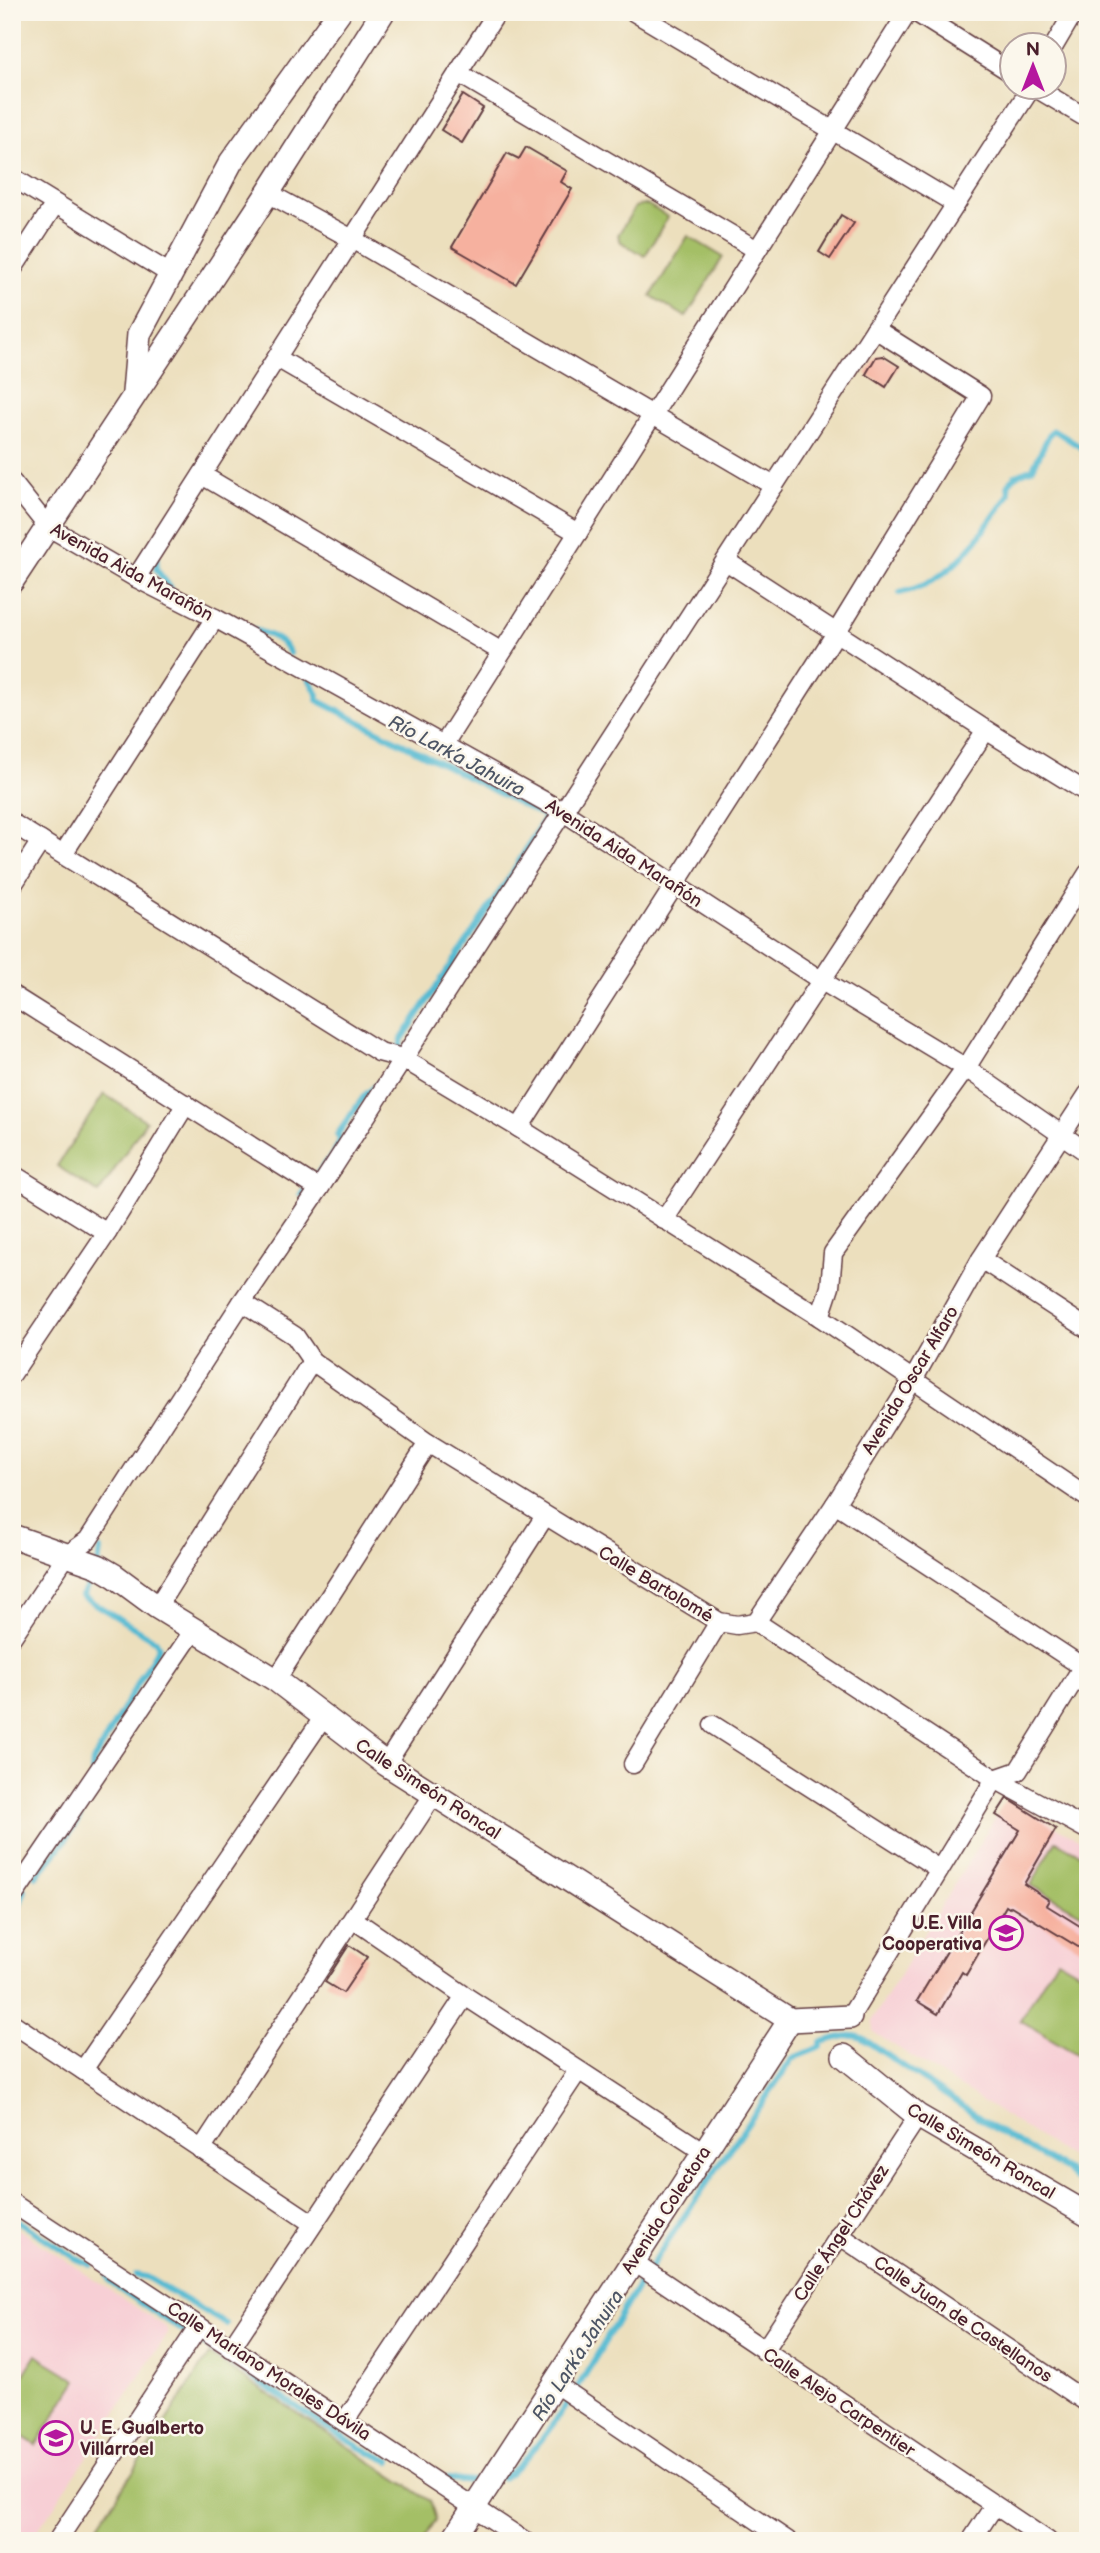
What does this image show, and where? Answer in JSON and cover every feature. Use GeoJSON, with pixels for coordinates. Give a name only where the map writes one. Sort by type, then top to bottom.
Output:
{"type":"FeatureCollection","features":[{"type":"Feature","properties":{"kind":"street"},"geometry":{"type":"LineString","coordinates":[[134,394],[139,334],[231,162],[339,12]]}},
{"type":"Feature","properties":{"kind":"street"},"geometry":{"type":"LineString","coordinates":[[12,581],[268,193],[383,12]]}},
{"type":"Feature","properties":{"kind":"street"},"geometry":{"type":"LineString","coordinates":[[136,578],[497,12]]}},
{"type":"Feature","properties":{"kind":"street"},"geometry":{"type":"LineString","coordinates":[[634,12],[956,204]]}},
{"type":"Feature","properties":{"kind":"street"},"geometry":{"type":"LineString","coordinates":[[443,744],[908,12]]}},
{"type":"Feature","properties":{"kind":"street"},"geometry":{"type":"LineString","coordinates":[[915,12],[998,64]]}},
{"type":"Feature","properties":{"kind":"street"},"geometry":{"type":"LineString","coordinates":[[1063,32],[1074,12]]}},
{"type":"Feature","properties":{"kind":"street"},"geometry":{"type":"LineString","coordinates":[[457,73],[757,250]]}},
{"type":"Feature","properties":{"kind":"street"},"geometry":{"type":"LineString","coordinates":[[12,1637],[66,1556],[88,1540],[242,1302],[319,1189],[1022,102]]}},
{"type":"Feature","properties":{"kind":"street"},"geometry":{"type":"LineString","coordinates":[[1059,102],[1088,120]]}},
{"type":"Feature","properties":{"kind":"street"},"geometry":{"type":"LineString","coordinates":[[12,177],[172,275]]}},
{"type":"Feature","properties":{"kind":"street"},"geometry":{"type":"LineString","coordinates":[[268,193],[352,239],[774,486]]}},
{"type":"Feature","properties":{"kind":"street"},"geometry":{"type":"LineString","coordinates":[[12,270],[55,204]]}},
{"type":"Feature","properties":{"kind":"street"},"geometry":{"type":"LineString","coordinates":[[519,1128],[836,633],[981,396],[875,329]]}},
{"type":"Feature","properties":{"kind":"street"},"geometry":{"type":"LineString","coordinates":[[277,358],[578,533]]}},
{"type":"Feature","properties":{"kind":"street"},"geometry":{"type":"LineString","coordinates":[[202,475],[502,652]]}},
{"type":"Feature","properties":{"kind":"street","name":"Avenida Aida Marañón"},"geometry":{"type":"LineString","coordinates":[[12,482],[47,526],[136,578],[215,618],[562,811],[822,981],[966,1068],[1088,1153]]}},
{"type":"Feature","properties":{"kind":"street"},"geometry":{"type":"LineString","coordinates":[[726,561],[1088,793]]}},
{"type":"Feature","properties":{"kind":"street"},"geometry":{"type":"LineString","coordinates":[[63,854],[215,618]]}},
{"type":"Feature","properties":{"kind":"street"},"geometry":{"type":"LineString","coordinates":[[664,1220],[986,730]]}},
{"type":"Feature","properties":{"kind":"street"},"geometry":{"type":"LineString","coordinates":[[12,824],[379,1052],[402,1058],[519,1128],[820,1317],[1088,1498]]}},
{"type":"Feature","properties":{"kind":"street"},"geometry":{"type":"LineString","coordinates":[[12,886],[41,841]]}},
{"type":"Feature","properties":{"kind":"street"},"geometry":{"type":"LineString","coordinates":[[820,1317],[830,1287],[833,1252],[966,1068],[1088,873]]}},
{"type":"Feature","properties":{"kind":"street"},"geometry":{"type":"LineString","coordinates":[[12,995],[319,1189]]}},
{"type":"Feature","properties":{"kind":"street","name":"Avenida Oscar Alfaro"},"geometry":{"type":"LineString","coordinates":[[756,1622],[913,1380],[981,1259],[1088,1094]]}},
{"type":"Feature","properties":{"kind":"street"},"geometry":{"type":"LineString","coordinates":[[12,1374],[20,1347],[107,1233],[186,1104]]}},
{"type":"Feature","properties":{"kind":"street"},"geometry":{"type":"LineString","coordinates":[[12,1174],[107,1233]]}},
{"type":"Feature","properties":{"kind":"street"},"geometry":{"type":"LineString","coordinates":[[981,1259],[1088,1329]]}},
{"type":"Feature","properties":{"kind":"street","name":"Calle Bartolomé"},"geometry":{"type":"LineString","coordinates":[[242,1302],[295,1336],[312,1361],[428,1443],[545,1516],[719,1622],[737,1625],[756,1622]]}},
{"type":"Feature","properties":{"kind":"street"},"geometry":{"type":"LineString","coordinates":[[157,1608],[312,1361]]}},
{"type":"Feature","properties":{"kind":"street"},"geometry":{"type":"LineString","coordinates":[[276,1680],[428,1443]]}},
{"type":"Feature","properties":{"kind":"street"},"geometry":{"type":"LineString","coordinates":[[790,2021],[850,2017],[995,1779],[1018,1771],[1085,1662],[835,1504]]}},
{"type":"Feature","properties":{"kind":"street"},"geometry":{"type":"LineString","coordinates":[[386,1764],[545,1516]]}},
{"type":"Feature","properties":{"kind":"street","name":"Calle Simeón Roncal"},"geometry":{"type":"LineString","coordinates":[[12,1536],[107,1571],[157,1608],[276,1680],[386,1764],[790,2021]]}},
{"type":"Feature","properties":{"kind":"street"},"geometry":{"type":"LineString","coordinates":[[633,1764],[719,1622]]}},
{"type":"Feature","properties":{"kind":"street"},"geometry":{"type":"LineString","coordinates":[[756,1622],[995,1779],[1088,1830]]}},
{"type":"Feature","properties":{"kind":"street"},"geometry":{"type":"LineString","coordinates":[[12,1898],[194,1630]]}},
{"type":"Feature","properties":{"kind":"street"},"geometry":{"type":"LineString","coordinates":[[83,2070],[323,1718]]}},
{"type":"Feature","properties":{"kind":"street"},"geometry":{"type":"LineString","coordinates":[[713,1725],[939,1870]]}},
{"type":"Feature","properties":{"kind":"street"},"geometry":{"type":"LineString","coordinates":[[201,2150],[435,1794]]}},
{"type":"Feature","properties":{"kind":"street"},"geometry":{"type":"LineString","coordinates":[[353,1919],[465,1996],[704,2152]]}},
{"type":"Feature","properties":{"kind":"street"},"geometry":{"type":"LineString","coordinates":[[231,2348],[465,1996]]}},
{"type":"Feature","properties":{"kind":"street","name":"Avenida Colectora"},"geometry":{"type":"LineString","coordinates":[[452,2541],[790,2021]]}},
{"type":"Feature","properties":{"kind":"street"},"geometry":{"type":"LineString","coordinates":[[12,2023],[312,2223]]}},
{"type":"Feature","properties":{"kind":"street","name":"Calle Simeón Roncal"},"geometry":{"type":"LineString","coordinates":[[844,2056],[918,2116],[1088,2215]]}},
{"type":"Feature","properties":{"kind":"street"},"geometry":{"type":"LineString","coordinates":[[345,2421],[578,2071]]}},
{"type":"Feature","properties":{"kind":"street","name":"Calle Ángel Chávez"},"geometry":{"type":"LineString","coordinates":[[764,2351],[918,2116]]}},
{"type":"Feature","properties":{"kind":"street","name":"Calle Mariano Morales Dávila"},"geometry":{"type":"LineString","coordinates":[[12,2203],[525,2541]]}},
{"type":"Feature","properties":{"kind":"street","name":"Calle Juan de Castellanos"},"geometry":{"type":"LineString","coordinates":[[839,2235],[1088,2403]]}},
{"type":"Feature","properties":{"kind":"street","name":"Calle Alejo Carpentier"},"geometry":{"type":"LineString","coordinates":[[632,2261],[1048,2541]]}},
{"type":"Feature","properties":{"kind":"street"},"geometry":{"type":"LineString","coordinates":[[57,2541],[199,2326]]}},
{"type":"Feature","properties":{"kind":"street"},"geometry":{"type":"LineString","coordinates":[[554,2383],[788,2541]]}},
{"type":"Feature","properties":{"kind":"street"},"geometry":{"type":"LineString","coordinates":[[971,2541],[994,2506]]}},
{"type":"Feature","properties":{"kind":"shaded area","name":"U.E. Villa Cooperativa"},"geometry":{"type":"Polygon","coordinates":[[[1007,1798],[1088,1845],[1088,2168],[873,2032],[872,2020],[1007,1798]]]}},
{"type":"Feature","properties":{"kind":"shaded area","name":"U. E. Gualberto Villarroel"},"geometry":{"type":"Polygon","coordinates":[[[12,2225],[166,2327],[167,2331],[167,2335],[31,2541],[12,2541],[12,2225]]]}},
{"type":"Feature","properties":{"kind":"green space"},"geometry":{"type":"Polygon","coordinates":[[[648,205],[668,217],[645,256],[621,242],[618,235],[635,207],[648,205]]]}},
{"type":"Feature","properties":{"kind":"green space"},"geometry":{"type":"Polygon","coordinates":[[[688,236],[723,257],[686,317],[651,296],[688,236]]]}},
{"type":"Feature","properties":{"kind":"green space"},"geometry":{"type":"Polygon","coordinates":[[[104,1094],[146,1121],[99,1193],[57,1166],[104,1094]]]}},
{"type":"Feature","properties":{"kind":"green space"},"geometry":{"type":"Polygon","coordinates":[[[1056,1841],[1088,1858],[1088,1917],[1031,1885],[1056,1841]]]}},
{"type":"Feature","properties":{"kind":"green space"},"geometry":{"type":"Polygon","coordinates":[[[1057,1959],[1088,1977],[1088,2061],[1020,2020],[1057,1959]]]}},
{"type":"Feature","properties":{"kind":"green space"},"geometry":{"type":"Polygon","coordinates":[[[36,2355],[77,2380],[36,2445],[12,2430],[12,2393],[36,2355]]]}},
{"type":"Feature","properties":{"kind":"green space"},"geometry":{"type":"Polygon","coordinates":[[[209,2355],[430,2501],[436,2520],[422,2541],[88,2541],[209,2355]]]}},
{"type":"Feature","properties":{"kind":"building"},"geometry":{"type":"Polygon","coordinates":[[[463,95],[483,108],[462,143],[441,130],[463,95]]]}},
{"type":"Feature","properties":{"kind":"building"},"geometry":{"type":"Polygon","coordinates":[[[526,147],[567,171],[561,182],[572,189],[516,284],[452,247],[507,153],[519,159],[526,147]]]}},
{"type":"Feature","properties":{"kind":"building"},"geometry":{"type":"Polygon","coordinates":[[[841,215],[854,223],[830,259],[819,252],[841,215]]]}},
{"type":"Feature","properties":{"kind":"building"},"geometry":{"type":"Polygon","coordinates":[[[883,356],[899,366],[886,387],[866,374],[876,357],[883,356]]]}},
{"type":"Feature","properties":{"kind":"building"},"geometry":{"type":"Polygon","coordinates":[[[1007,1798],[1056,1829],[1024,1884],[1049,1900],[1046,1905],[1088,1931],[1088,1953],[1011,1906],[1006,1906],[966,1975],[962,1972],[938,2014],[917,2001],[1020,1830],[996,1815],[1007,1798]]]}},
{"type":"Feature","properties":{"kind":"building"},"geometry":{"type":"Polygon","coordinates":[[[349,1945],[367,1957],[343,1993],[325,1982],[349,1945]]]}},
{"type":"Feature","properties":{"kind":"waterway"},"geometry":{"type":"LineString","coordinates":[[900,593],[936,578],[965,554],[1006,499],[1009,494],[1008,484],[1016,475],[1033,468],[1050,433],[1054,430],[1088,452]]}},
{"type":"Feature","properties":{"kind":"waterway","name":"Río Lark’a Jahuira"},"geometry":{"type":"LineString","coordinates":[[157,558],[156,569],[170,587]]}},
{"type":"Feature","properties":{"kind":"waterway","name":"Río Lark’a Jahuira"},"geometry":{"type":"LineString","coordinates":[[247,628],[277,639],[290,653]]}},
{"type":"Feature","properties":{"kind":"waterway","name":"Río Lark’a Jahuira"},"geometry":{"type":"LineString","coordinates":[[307,675],[318,695],[317,700],[542,815],[544,819],[511,875],[402,1039],[398,1054]]}},
{"type":"Feature","properties":{"kind":"waterway","name":"Río Lark’a Jahuira"},"geometry":{"type":"LineString","coordinates":[[301,1194],[334,1152],[340,1139],[337,1135],[365,1095],[379,1083]]}},
{"type":"Feature","properties":{"kind":"waterway"},"geometry":{"type":"LineString","coordinates":[[92,1771],[93,1761],[159,1647],[156,1641],[82,1596],[98,1566],[100,1550]]}},
{"type":"Feature","properties":{"kind":"waterway"},"geometry":{"type":"LineString","coordinates":[[36,1876],[66,1840],[87,1799]]}},
{"type":"Feature","properties":{"kind":"waterway"},"geometry":{"type":"LineString","coordinates":[[12,1925],[25,1890]]}},
{"type":"Feature","properties":{"kind":"waterway","name":"Río Lark’a Jahuira"},"geometry":{"type":"LineString","coordinates":[[502,2478],[520,2463],[558,2417],[659,2255],[793,2058],[821,2047],[821,2042],[846,2036],[862,2038],[1006,2136],[1067,2170],[1075,2179],[1088,2183]]}},
{"type":"Feature","properties":{"kind":"waterway","name":"Río Lark’a Jahuira"},"geometry":{"type":"LineString","coordinates":[[12,2217],[77,2259],[91,2265]]}},
{"type":"Feature","properties":{"kind":"waterway","name":"Río Lark’a Jahuira"},"geometry":{"type":"LineString","coordinates":[[107,2273],[110,2282],[328,2428],[359,2447],[390,2461]]}},
{"type":"Feature","properties":{"kind":"waterway"},"geometry":{"type":"LineString","coordinates":[[136,2275],[146,2277],[226,2324]]}},
{"type":"Feature","properties":{"kind":"waterway","name":"Río Lark’a Jahuira"},"geometry":{"type":"LineString","coordinates":[[439,2478],[484,2482]]}},
{"type":"Feature","properties":{"kind":"place","name":"U.E. Villa Cooperativa"},"geometry":{"type":"Point","coordinates":[1006,1933]}},
{"type":"Feature","properties":{"kind":"place","name":"U. E. Gualberto Villarroel"},"geometry":{"type":"Point","coordinates":[56,2438]}}]}
